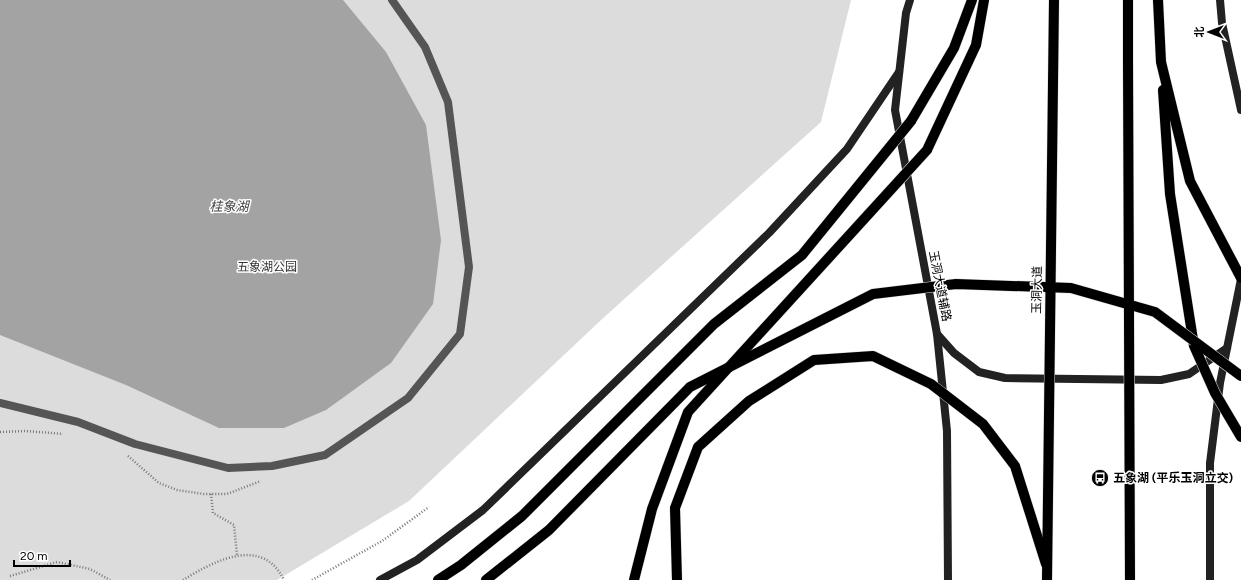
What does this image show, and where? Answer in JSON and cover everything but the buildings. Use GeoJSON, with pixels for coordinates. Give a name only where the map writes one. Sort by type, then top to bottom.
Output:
{"type":"FeatureCollection","features":[{"type":"Feature","properties":{"kind":"main road"},"geometry":{"type":"LineString","coordinates":[[438,580],[461,565],[522,516],[714,324],[802,254],[911,121],[954,48],[972,0]]}},
{"type":"Feature","properties":{"kind":"main road"},"geometry":{"type":"LineString","coordinates":[[634,580],[652,509],[688,412],[927,150],[976,45],[984,0]]}},
{"type":"Feature","properties":{"kind":"main road","name":"玉洞大道"},"geometry":{"type":"LineString","coordinates":[[1047,580],[1054,0]]}},
{"type":"Feature","properties":{"kind":"main road"},"geometry":{"type":"LineString","coordinates":[[1128,0],[1130,580]]}},
{"type":"Feature","properties":{"kind":"main road"},"geometry":{"type":"LineString","coordinates":[[1158,0],[1170,194],[1194,348],[1215,393],[1241,437]]}},
{"type":"Feature","properties":{"kind":"main road"},"geometry":{"type":"LineString","coordinates":[[1161,62],[1190,181],[1241,279]]}},
{"type":"Feature","properties":{"kind":"main road"},"geometry":{"type":"LineString","coordinates":[[486,580],[549,530],[690,387],[873,294],[956,284],[1071,288],[1155,312],[1241,376]]}},
{"type":"Feature","properties":{"kind":"main road"},"geometry":{"type":"LineString","coordinates":[[676,580],[675,508],[698,447],[749,401],[814,360],[873,356],[931,384],[983,424],[1015,466],[1046,564]]}},
{"type":"Feature","properties":{"kind":"street","name":"玉洞大道辅路"},"geometry":{"type":"LineString","coordinates":[[910,0],[906,13],[895,110],[937,334],[947,431],[948,580]]}},
{"type":"Feature","properties":{"kind":"street"},"geometry":{"type":"LineString","coordinates":[[1220,0],[1222,23],[1241,110]]}},
{"type":"Feature","properties":{"kind":"street"},"geometry":{"type":"LineString","coordinates":[[380,580],[417,560],[483,510],[768,233],[847,149],[900,72]]}},
{"type":"Feature","properties":{"kind":"street"},"geometry":{"type":"LineString","coordinates":[[1210,580],[1210,463],[1220,383],[1241,279]]}},
{"type":"Feature","properties":{"kind":"street"},"geometry":{"type":"LineString","coordinates":[[937,334],[954,353],[979,372],[1005,378],[1161,380],[1189,374],[1227,348]]}},
{"type":"Feature","properties":{"kind":"lane"},"geometry":{"type":"LineString","coordinates":[[0,403],[78,422],[135,444],[228,468],[272,466],[325,455],[408,398],[460,334],[469,267],[448,102],[425,47],[392,0]]}},
{"type":"Feature","properties":{"kind":"path"},"geometry":{"type":"LineString","coordinates":[[0,432],[54,432],[69,435]]}},
{"type":"Feature","properties":{"kind":"path"},"geometry":{"type":"LineString","coordinates":[[122,453],[159,483],[177,490],[211,494],[227,494],[260,481],[272,466]]}},
{"type":"Feature","properties":{"kind":"path"},"geometry":{"type":"LineString","coordinates":[[211,494],[212,513],[234,525],[237,555]]}},
{"type":"Feature","properties":{"kind":"path"},"geometry":{"type":"LineString","coordinates":[[312,580],[382,540],[429,507]]}},
{"type":"Feature","properties":{"kind":"path"},"geometry":{"type":"LineString","coordinates":[[183,580],[206,566],[237,555],[261,558],[279,570],[284,580]]}},
{"type":"Feature","properties":{"kind":"path"},"geometry":{"type":"LineString","coordinates":[[10,576],[57,562],[90,569],[110,580]]}},
{"type":"Feature","properties":{"kind":"green space","name":"五象湖公园"},"geometry":{"type":"Polygon","coordinates":[[[0,0],[851,0],[821,122],[601,320],[409,501],[277,580],[0,580],[0,0]]]}},
{"type":"Feature","properties":{"kind":"water","name":"桂象湖"},"geometry":{"type":"Polygon","coordinates":[[[0,0],[343,0],[386,52],[426,125],[441,240],[433,304],[391,363],[326,410],[284,428],[219,428],[126,385],[0,335],[0,0]]]}},
{"type":"Feature","properties":{"kind":"place","name":"五象湖 (平乐玉洞立交)"},"geometry":{"type":"Point","coordinates":[1100,478]}}]}
